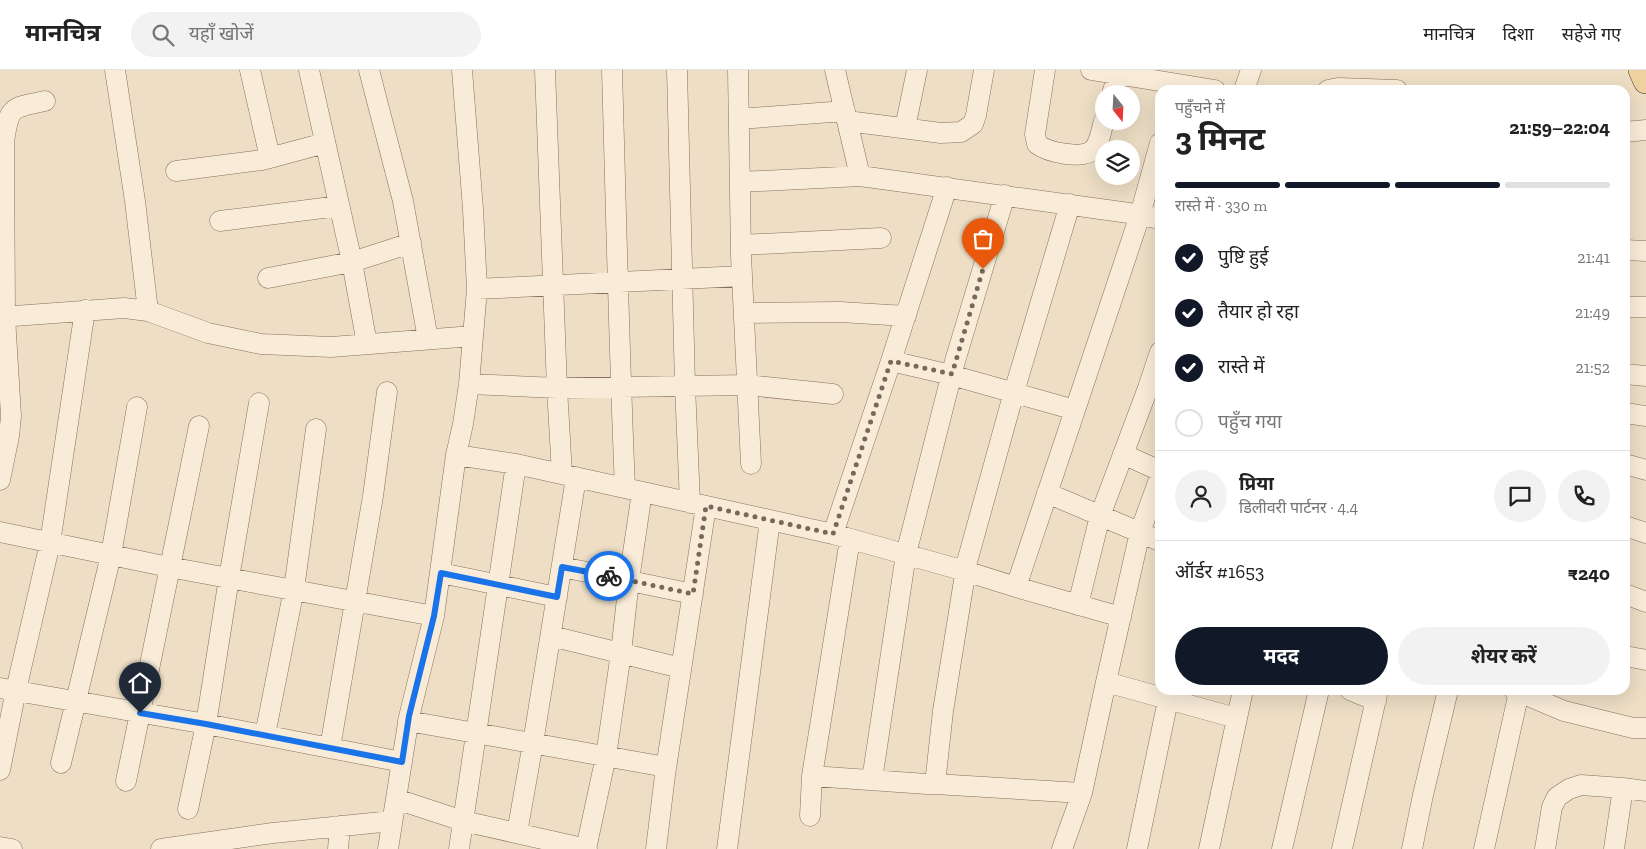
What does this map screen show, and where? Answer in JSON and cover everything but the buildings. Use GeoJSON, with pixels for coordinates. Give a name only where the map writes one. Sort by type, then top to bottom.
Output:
{"type":"FeatureCollection","features":[{"type":"Feature","properties":{"kind":"main road"},"geometry":{"type":"LineString","coordinates":[[1642,70],[1646,81]]}},
{"type":"Feature","properties":{"kind":"street"},"geometry":{"type":"LineString","coordinates":[[115,70],[135,201],[148,311]]}},
{"type":"Feature","properties":{"kind":"street"},"geometry":{"type":"LineString","coordinates":[[250,70],[270,158]]}},
{"type":"Feature","properties":{"kind":"street"},"geometry":{"type":"LineString","coordinates":[[309,70],[352,262],[367,344]]}},
{"type":"Feature","properties":{"kind":"street"},"geometry":{"type":"LineString","coordinates":[[369,70],[403,201],[428,340]]}},
{"type":"Feature","properties":{"kind":"street"},"geometry":{"type":"LineString","coordinates":[[388,849],[408,721],[434,616],[456,454],[469,384],[477,289],[462,70]]}},
{"type":"Feature","properties":{"kind":"street"},"geometry":{"type":"LineString","coordinates":[[517,833],[562,567],[569,476],[557,388],[545,70]]}},
{"type":"Feature","properties":{"kind":"street"},"geometry":{"type":"LineString","coordinates":[[396,799],[463,821],[587,849],[606,756],[621,653],[629,580],[633,490],[620,387],[619,282],[612,70]]}},
{"type":"Feature","properties":{"kind":"street"},"geometry":{"type":"LineString","coordinates":[[656,849],[666,767],[693,594],[698,504],[685,386],[677,70]]}},
{"type":"Feature","properties":{"kind":"street"},"geometry":{"type":"LineString","coordinates":[[738,70],[742,276],[751,464]]}},
{"type":"Feature","properties":{"kind":"street"},"geometry":{"type":"LineString","coordinates":[[835,70],[860,176]]}},
{"type":"Feature","properties":{"kind":"street"},"geometry":{"type":"LineString","coordinates":[[905,128],[917,70]]}},
{"type":"Feature","properties":{"kind":"street"},"geometry":{"type":"LineString","coordinates":[[739,119],[846,116],[905,128],[941,133],[961,132],[973,124],[984,70]]}},
{"type":"Feature","properties":{"kind":"street"},"geometry":{"type":"LineString","coordinates":[[1045,70],[1035,134],[1037,144],[1056,153],[1080,155],[1089,153],[1094,149],[1098,144],[1102,130]]}},
{"type":"Feature","properties":{"kind":"street"},"geometry":{"type":"LineString","coordinates":[[1091,70],[1167,85]]}},
{"type":"Feature","properties":{"kind":"street"},"geometry":{"type":"LineString","coordinates":[[1246,85],[1251,70]]}},
{"type":"Feature","properties":{"kind":"street"},"geometry":{"type":"LineString","coordinates":[[1115,85],[1118,74]]}},
{"type":"Feature","properties":{"kind":"street"},"geometry":{"type":"LineString","coordinates":[[0,480],[11,416],[3,317],[4,142],[7,119],[12,111],[19,107],[45,101]]}},
{"type":"Feature","properties":{"kind":"street"},"geometry":{"type":"LineString","coordinates":[[1630,132],[1646,130]]}},
{"type":"Feature","properties":{"kind":"street"},"geometry":{"type":"LineString","coordinates":[[176,171],[270,158],[325,144]]}},
{"type":"Feature","properties":{"kind":"street"},"geometry":{"type":"LineString","coordinates":[[1016,587],[1140,215],[1155,161]]}},
{"type":"Feature","properties":{"kind":"street"},"geometry":{"type":"LineString","coordinates":[[740,182],[860,176],[1070,204],[1155,218]]}},
{"type":"Feature","properties":{"kind":"street"},"geometry":{"type":"LineString","coordinates":[[810,816],[812,776],[842,537],[891,361],[946,187]]}},
{"type":"Feature","properties":{"kind":"street"},"geometry":{"type":"LineString","coordinates":[[872,780],[906,554],[952,374],[1005,195]]}},
{"type":"Feature","properties":{"kind":"street"},"geometry":{"type":"LineString","coordinates":[[935,784],[943,711],[965,571],[1014,392],[1070,204]]}},
{"type":"Feature","properties":{"kind":"street"},"geometry":{"type":"LineString","coordinates":[[220,221],[339,206]]}},
{"type":"Feature","properties":{"kind":"street"},"geometry":{"type":"LineString","coordinates":[[741,245],[881,238]]}},
{"type":"Feature","properties":{"kind":"street"},"geometry":{"type":"LineString","coordinates":[[268,278],[352,262],[411,243]]}},
{"type":"Feature","properties":{"kind":"street"},"geometry":{"type":"LineString","coordinates":[[1630,250],[1646,252]]}},
{"type":"Feature","properties":{"kind":"street"},"geometry":{"type":"LineString","coordinates":[[477,289],[742,276]]}},
{"type":"Feature","properties":{"kind":"street"},"geometry":{"type":"LineString","coordinates":[[1630,307],[1646,307]]}},
{"type":"Feature","properties":{"kind":"street"},"geometry":{"type":"LineString","coordinates":[[3,317],[124,308],[148,311],[208,333],[261,344],[331,347],[473,336]]}},
{"type":"Feature","properties":{"kind":"street"},"geometry":{"type":"LineString","coordinates":[[0,770],[8,689],[50,543],[85,310]]}},
{"type":"Feature","properties":{"kind":"street"},"geometry":{"type":"LineString","coordinates":[[744,313],[840,312],[906,316]]}},
{"type":"Feature","properties":{"kind":"street"},"geometry":{"type":"LineString","coordinates":[[891,361],[952,374],[1075,410]]}},
{"type":"Feature","properties":{"kind":"street"},"geometry":{"type":"LineString","coordinates":[[1078,605],[1100,516],[1155,372]]}},
{"type":"Feature","properties":{"kind":"street"},"geometry":{"type":"LineString","coordinates":[[1630,374],[1646,376]]}},
{"type":"Feature","properties":{"kind":"street"},"geometry":{"type":"LineString","coordinates":[[469,384],[557,388],[747,384],[833,394]]}},
{"type":"Feature","properties":{"kind":"street"},"geometry":{"type":"LineString","coordinates":[[330,748],[373,496],[387,392]]}},
{"type":"Feature","properties":{"kind":"street"},"geometry":{"type":"LineString","coordinates":[[188,809],[206,724],[229,578],[260,403]]}},
{"type":"Feature","properties":{"kind":"street"},"geometry":{"type":"LineString","coordinates":[[61,763],[111,555],[137,407]]}},
{"type":"Feature","properties":{"kind":"street"},"geometry":{"type":"LineString","coordinates":[[1630,414],[1646,416]]}},
{"type":"Feature","properties":{"kind":"street"},"geometry":{"type":"LineString","coordinates":[[126,781],[199,426]]}},
{"type":"Feature","properties":{"kind":"street"},"geometry":{"type":"LineString","coordinates":[[265,735],[294,589],[316,429]]}},
{"type":"Feature","properties":{"kind":"street"},"geometry":{"type":"LineString","coordinates":[[456,454],[516,464],[842,537],[1121,617]]}},
{"type":"Feature","properties":{"kind":"street"},"geometry":{"type":"LineString","coordinates":[[1123,454],[1155,469]]}},
{"type":"Feature","properties":{"kind":"street"},"geometry":{"type":"LineString","coordinates":[[459,849],[516,464]]}},
{"type":"Feature","properties":{"kind":"street"},"geometry":{"type":"LineString","coordinates":[[1630,465],[1646,470]]}},
{"type":"Feature","properties":{"kind":"street"},"geometry":{"type":"LineString","coordinates":[[1062,849],[1082,793],[1140,532],[1155,491]]}},
{"type":"Feature","properties":{"kind":"street"},"geometry":{"type":"LineString","coordinates":[[1047,493],[1155,539]]}},
{"type":"Feature","properties":{"kind":"street"},"geometry":{"type":"LineString","coordinates":[[728,849],[770,520]]}},
{"type":"Feature","properties":{"kind":"street"},"geometry":{"type":"LineString","coordinates":[[1630,528],[1646,533]]}},
{"type":"Feature","properties":{"kind":"street"},"geometry":{"type":"LineString","coordinates":[[0,532],[169,567],[434,616]]}},
{"type":"Feature","properties":{"kind":"street"},"geometry":{"type":"LineString","coordinates":[[562,567],[693,594]]}},
{"type":"Feature","properties":{"kind":"street"},"geometry":{"type":"LineString","coordinates":[[441,573],[557,597]]}},
{"type":"Feature","properties":{"kind":"street"},"geometry":{"type":"LineString","coordinates":[[1630,596],[1646,602]]}},
{"type":"Feature","properties":{"kind":"street"},"geometry":{"type":"LineString","coordinates":[[551,636],[682,668]]}},
{"type":"Feature","properties":{"kind":"street"},"geometry":{"type":"LineString","coordinates":[[1630,657],[1646,660]]}},
{"type":"Feature","properties":{"kind":"street"},"geometry":{"type":"LineString","coordinates":[[1106,682],[1236,718]]}},
{"type":"Feature","properties":{"kind":"street"},"geometry":{"type":"LineString","coordinates":[[8,689],[77,700],[402,762]]}},
{"type":"Feature","properties":{"kind":"street"},"geometry":{"type":"LineString","coordinates":[[1209,849],[1242,695]]}},
{"type":"Feature","properties":{"kind":"street"},"geometry":{"type":"LineString","coordinates":[[1282,849],[1318,695]]}},
{"type":"Feature","properties":{"kind":"street"},"geometry":{"type":"LineString","coordinates":[[1342,849],[1377,695]]}},
{"type":"Feature","properties":{"kind":"street"},"geometry":{"type":"LineString","coordinates":[[1412,849],[1422,795],[1447,695]]}},
{"type":"Feature","properties":{"kind":"street"},"geometry":{"type":"LineString","coordinates":[[1484,849],[1516,695]]}},
{"type":"Feature","properties":{"kind":"street"},"geometry":{"type":"LineString","coordinates":[[1526,695],[1564,711],[1633,728],[1646,728]]}},
{"type":"Feature","properties":{"kind":"street"},"geometry":{"type":"LineString","coordinates":[[1137,849],[1168,700]]}},
{"type":"Feature","properties":{"kind":"street"},"geometry":{"type":"LineString","coordinates":[[408,721],[666,767]]}},
{"type":"Feature","properties":{"kind":"street"},"geometry":{"type":"LineString","coordinates":[[812,776],[1082,793]]}},
{"type":"Feature","properties":{"kind":"street"},"geometry":{"type":"LineString","coordinates":[[1545,849],[1552,807],[1557,796],[1569,789],[1581,785],[1623,788],[1646,792]]}},
{"type":"Feature","properties":{"kind":"street"},"geometry":{"type":"LineString","coordinates":[[1614,849],[1623,788]]}},
{"type":"Feature","properties":{"kind":"street"},"geometry":{"type":"LineString","coordinates":[[161,849],[197,846],[273,833],[392,821]]}},
{"type":"Feature","properties":{"kind":"street"},"geometry":{"type":"LineString","coordinates":[[338,849],[340,826]]}},
{"type":"Feature","properties":{"kind":"street"},"geometry":{"type":"LineString","coordinates":[[0,847],[12,849]]}},
{"type":"Feature","properties":{"kind":"way so far"},"geometry":{"type":"LineString","coordinates":[[609,576],[693,594],[706,506],[833,534],[891,361],[952,374],[983,269]]}},
{"type":"Feature","properties":{"kind":"route"},"geometry":{"type":"LineString","coordinates":[[140,713],[402,762],[409,716],[434,616],[441,573],[557,597],[562,567],[609,576]]}}]}
